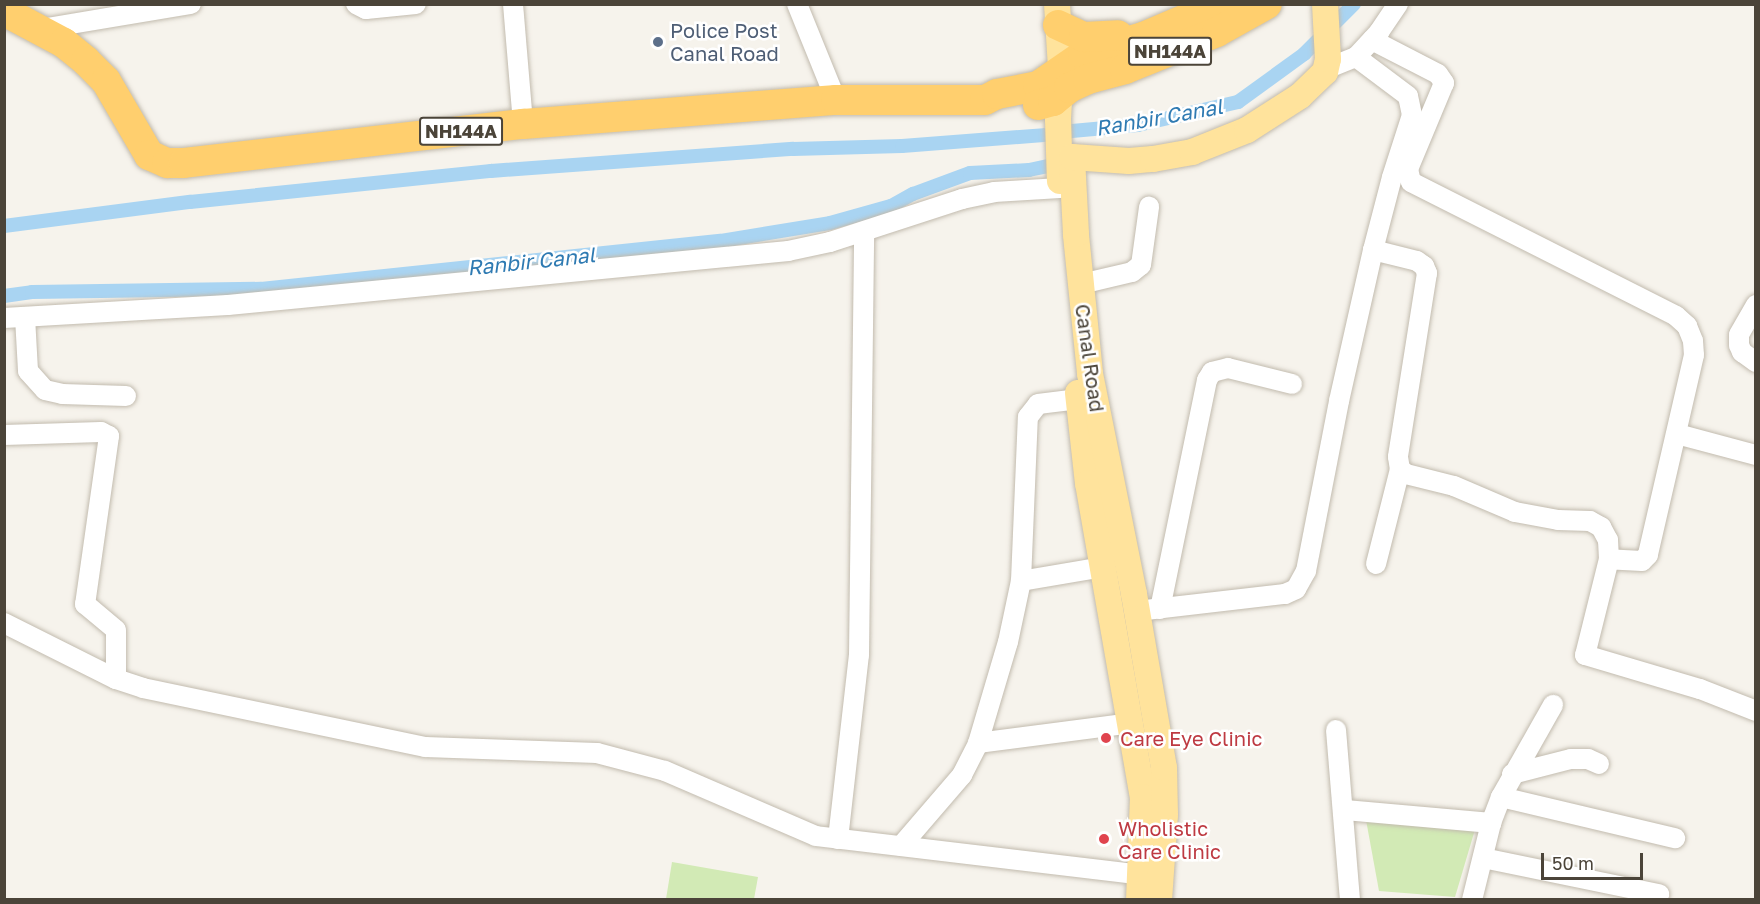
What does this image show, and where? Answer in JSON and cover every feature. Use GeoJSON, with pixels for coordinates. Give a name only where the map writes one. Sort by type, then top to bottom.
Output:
{"type":"FeatureCollection","features":[{"type":"Feature","properties":{"kind":"highway","name":"NH144A"},"geometry":{"type":"LineString","coordinates":[[1063,84],[1083,55],[1147,36],[1221,4]]}},
{"type":"Feature","properties":{"kind":"highway","name":"NH144A"},"geometry":{"type":"LineString","coordinates":[[4,11],[41,29],[71,49],[105,81],[148,154],[167,163],[215,160],[523,124],[836,100],[985,100],[997,94],[1063,84],[1198,40],[1267,4]]}},
{"type":"Feature","properties":{"kind":"highway"},"geometry":{"type":"LineString","coordinates":[[1057,15],[1084,37],[1147,36]]}},
{"type":"Feature","properties":{"kind":"main road"},"geometry":{"type":"LineString","coordinates":[[1325,5],[1327,60]]}},
{"type":"Feature","properties":{"kind":"main road","name":"Canal Road"},"geometry":{"type":"LineString","coordinates":[[1057,15],[1063,84],[1061,256],[1088,483],[1132,723],[1143,797],[1140,887]]}},
{"type":"Feature","properties":{"kind":"main road","name":"Canal Road"},"geometry":{"type":"LineString","coordinates":[[1160,900],[1165,815],[1164,768],[1149,610],[1090,374],[1072,157],[1129,161],[1192,152],[1222,142],[1247,130],[1300,96],[1327,60]]}},
{"type":"Feature","properties":{"kind":"street"},"geometry":{"type":"LineString","coordinates":[[41,29],[191,4]]}},
{"type":"Feature","properties":{"kind":"street"},"geometry":{"type":"LineString","coordinates":[[356,4],[366,9],[416,4]]}},
{"type":"Feature","properties":{"kind":"street"},"geometry":{"type":"LineString","coordinates":[[513,4],[523,124]]}},
{"type":"Feature","properties":{"kind":"street"},"geometry":{"type":"LineString","coordinates":[[797,4],[836,100]]}},
{"type":"Feature","properties":{"kind":"street"},"geometry":{"type":"LineString","coordinates":[[1327,60],[1356,57],[1372,40],[1398,4]]}},
{"type":"Feature","properties":{"kind":"street"},"geometry":{"type":"LineString","coordinates":[[1372,40],[1438,74],[1444,83],[1408,169],[1411,182],[1676,316],[1687,326],[1694,340],[1695,355],[1648,555],[1642,561],[1609,559]]}},
{"type":"Feature","properties":{"kind":"street"},"geometry":{"type":"LineString","coordinates":[[1293,384],[1228,368],[1212,372],[1207,380],[1149,610],[1286,594],[1296,589],[1306,571],[1339,401],[1373,250],[1392,177],[1412,115],[1411,104],[1402,91],[1356,57]]}},
{"type":"Feature","properties":{"kind":"street"},"geometry":{"type":"LineString","coordinates":[[4,318],[228,305],[788,251],[864,232],[962,199],[994,192],[1060,188]]}},
{"type":"Feature","properties":{"kind":"street"},"geometry":{"type":"LineString","coordinates":[[1081,284],[1132,272],[1141,265],[1149,207]]}},
{"type":"Feature","properties":{"kind":"street"},"geometry":{"type":"LineString","coordinates":[[838,839],[859,655],[864,232]]}},
{"type":"Feature","properties":{"kind":"street"},"geometry":{"type":"LineString","coordinates":[[1373,250],[1417,261],[1424,266],[1427,273],[1398,457],[1400,469],[1376,564]]}},
{"type":"Feature","properties":{"kind":"street"},"geometry":{"type":"LineString","coordinates":[[1755,305],[1739,335],[1742,352],[1755,362]]}},
{"type":"Feature","properties":{"kind":"street"},"geometry":{"type":"LineString","coordinates":[[25,317],[28,371],[45,390],[62,394],[126,396]]}},
{"type":"Feature","properties":{"kind":"street"},"geometry":{"type":"LineString","coordinates":[[901,846],[962,775],[978,743],[1008,642],[1020,581],[1028,417],[1038,404],[1079,399]]}},
{"type":"Feature","properties":{"kind":"street"},"geometry":{"type":"LineString","coordinates":[[4,435],[101,432],[109,436],[85,604],[116,630],[116,679]]}},
{"type":"Feature","properties":{"kind":"street"},"geometry":{"type":"LineString","coordinates":[[1677,434],[1755,455]]}},
{"type":"Feature","properties":{"kind":"street"},"geometry":{"type":"LineString","coordinates":[[1400,469],[1406,474],[1454,486],[1515,512],[1558,520],[1590,520],[1601,527],[1606,533],[1609,559],[1586,655],[1700,689],[1755,711]]}},
{"type":"Feature","properties":{"kind":"street"},"geometry":{"type":"LineString","coordinates":[[1020,581],[1103,567]]}},
{"type":"Feature","properties":{"kind":"street"},"geometry":{"type":"LineString","coordinates":[[4,623],[116,679],[143,688],[425,747],[597,753],[654,767],[816,836],[901,846],[1140,887]]}},
{"type":"Feature","properties":{"kind":"street"},"geometry":{"type":"LineString","coordinates":[[1472,900],[1491,823],[1501,797],[1553,705]]}},
{"type":"Feature","properties":{"kind":"street"},"geometry":{"type":"LineString","coordinates":[[978,743],[1132,723]]}},
{"type":"Feature","properties":{"kind":"street"},"geometry":{"type":"LineString","coordinates":[[1336,730],[1345,810],[1350,900]]}},
{"type":"Feature","properties":{"kind":"street"},"geometry":{"type":"LineString","coordinates":[[1512,774],[1571,759],[1588,759],[1599,764]]}},
{"type":"Feature","properties":{"kind":"street"},"geometry":{"type":"LineString","coordinates":[[1501,797],[1675,838]]}},
{"type":"Feature","properties":{"kind":"street"},"geometry":{"type":"LineString","coordinates":[[1345,810],[1491,823]]}},
{"type":"Feature","properties":{"kind":"street"},"geometry":{"type":"LineString","coordinates":[[1483,858],[1659,894]]}},
{"type":"Feature","properties":{"kind":"green space"},"geometry":{"type":"Polygon","coordinates":[[[1364,809],[1479,816],[1455,897],[1379,891],[1364,809]]]}},
{"type":"Feature","properties":{"kind":"green space"},"geometry":{"type":"Polygon","coordinates":[[[672,862],[758,877],[754,899],[666,899],[672,862]]]}},
{"type":"Feature","properties":{"kind":"waterway","name":"Ranbir Canal"},"geometry":{"type":"LineString","coordinates":[[1072,131],[1138,125],[1238,102],[1304,54],[1354,4]]}},
{"type":"Feature","properties":{"kind":"waterway","name":"Ranbir Canal"},"geometry":{"type":"LineString","coordinates":[[4,226],[190,202],[491,171],[793,149],[902,146],[1044,135]]}},
{"type":"Feature","properties":{"kind":"waterway","name":"Ranbir Canal"},"geometry":{"type":"LineString","coordinates":[[4,296],[32,292],[261,289],[721,241],[830,223],[891,206],[913,194],[970,173],[1029,170],[1048,166]]}},
{"type":"Feature","properties":{"kind":"place","name":"Police Post Canal Road"},"geometry":{"type":"Point","coordinates":[658,42]}},
{"type":"Feature","properties":{"kind":"place","name":"Care Eye Clinic"},"geometry":{"type":"Point","coordinates":[1106,738]}},
{"type":"Feature","properties":{"kind":"place","name":"Wholistic Care Clinic"},"geometry":{"type":"Point","coordinates":[1104,839]}}]}
